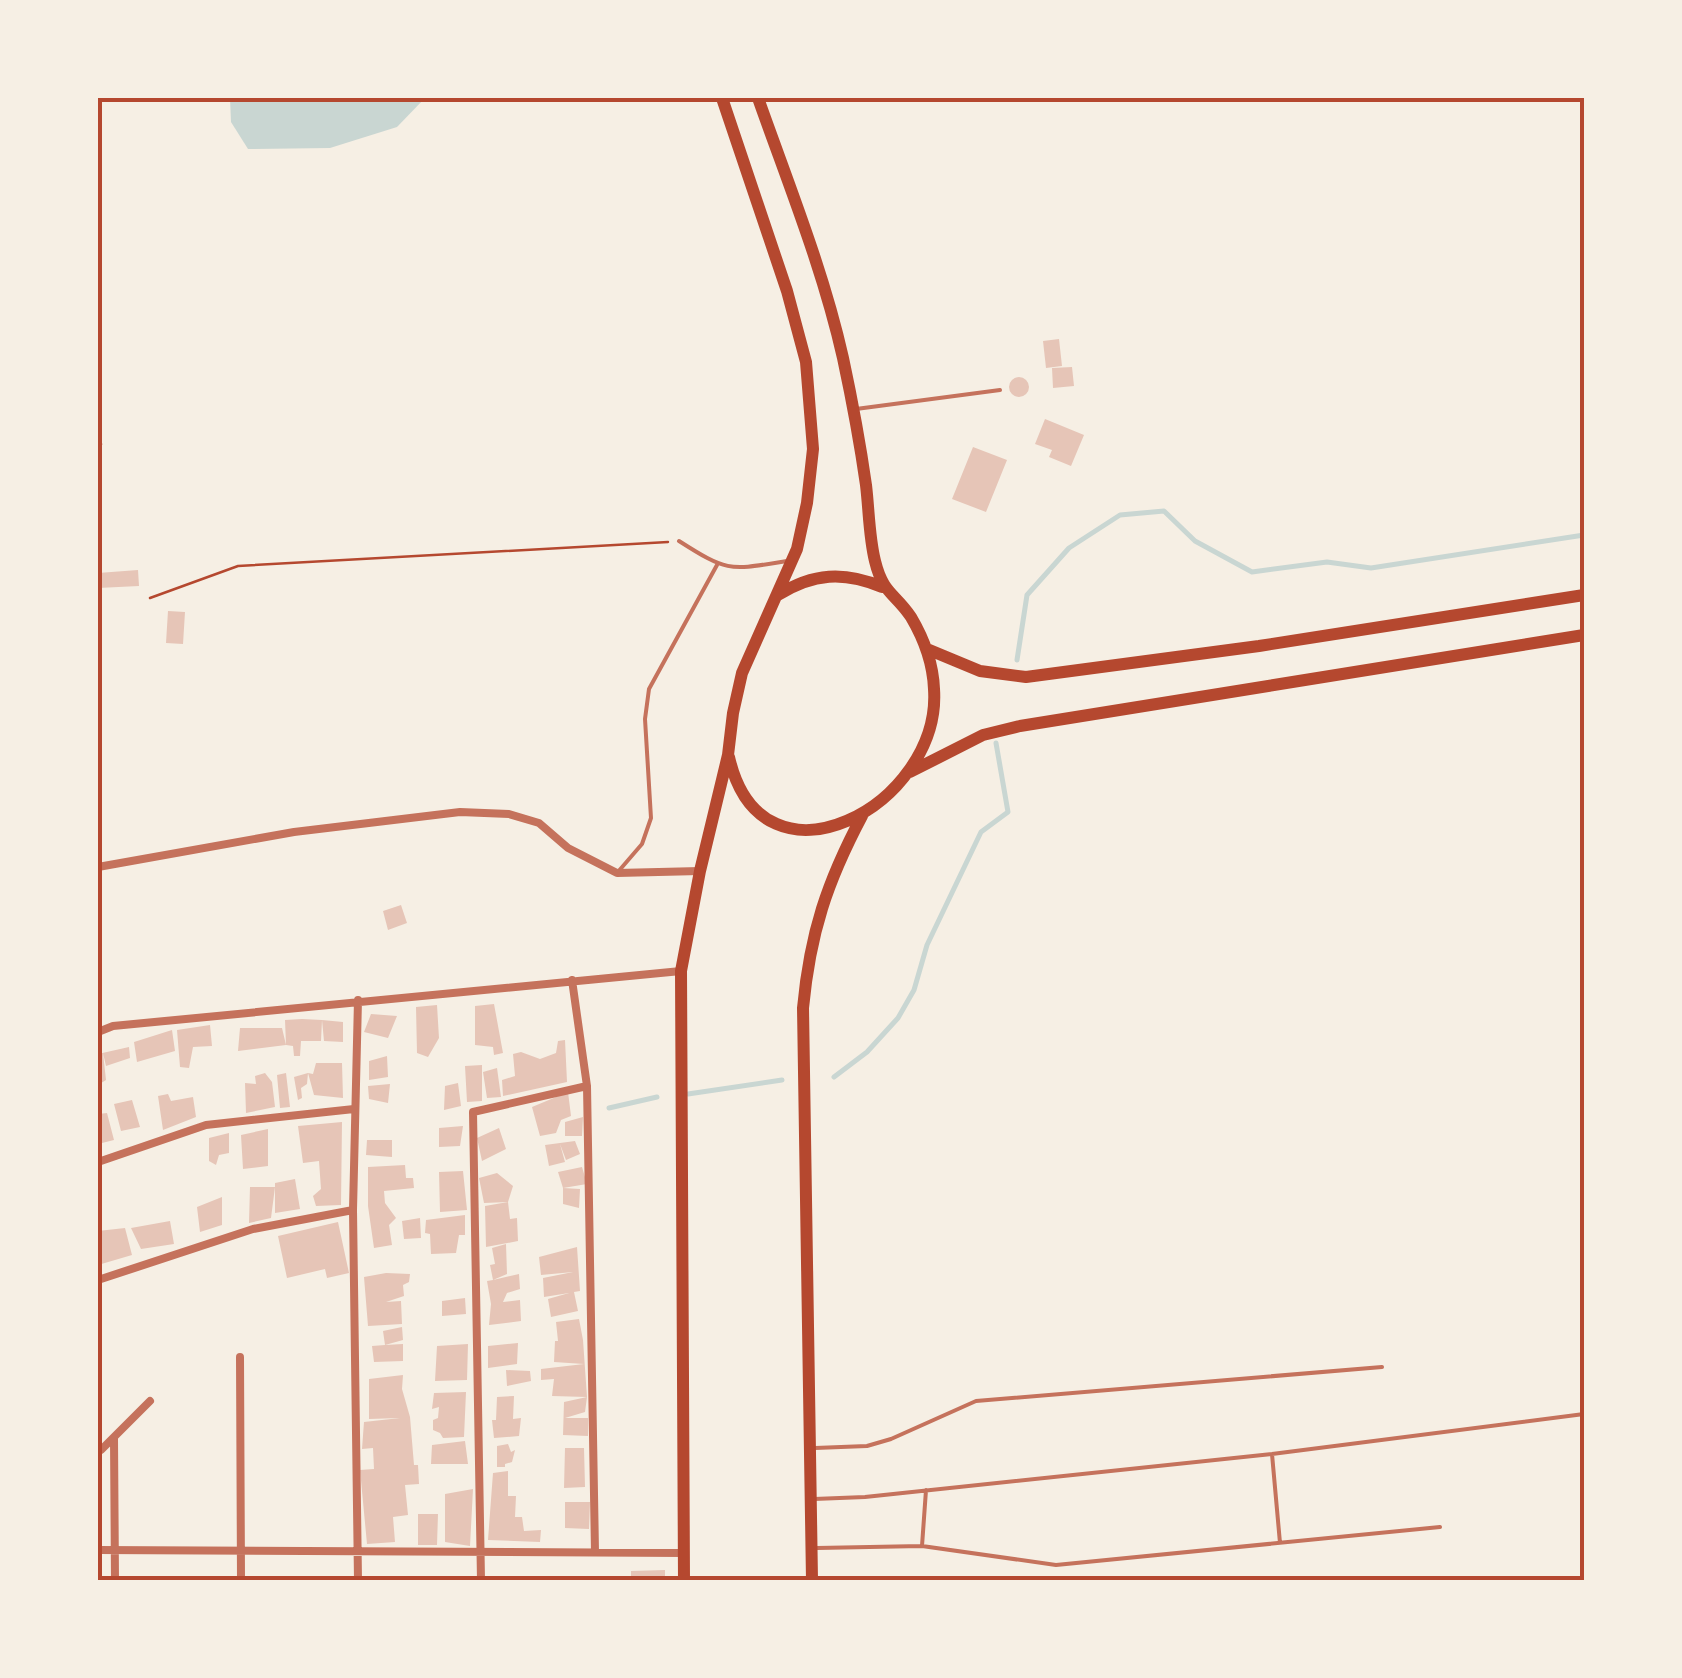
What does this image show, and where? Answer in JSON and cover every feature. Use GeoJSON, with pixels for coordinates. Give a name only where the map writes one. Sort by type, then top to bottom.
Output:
{"type":"FeatureCollection","features":[{"type":"Feature","properties":{"kind":"highway"},"geometry":{"type":"LineString","coordinates":[[684,1580],[681,970],[742,673],[794,560],[807,503],[812,450],[806,362],[788,291],[722,98]]}},
{"type":"Feature","properties":{"kind":"highway"},"geometry":{"type":"LineString","coordinates":[[758,98],[822,278],[852,409],[874,557],[882,586]]}},
{"type":"Feature","properties":{"kind":"highway"},"geometry":{"type":"LineString","coordinates":[[728,755],[733,777],[759,812],[778,824],[822,830],[844,825],[889,795],[910,772],[929,733],[935,691],[927,649],[909,614],[882,586],[862,578],[817,577],[776,596]]}},
{"type":"Feature","properties":{"kind":"highway"},"geometry":{"type":"LineString","coordinates":[[927,649],[980,670],[1026,677],[1259,646],[1584,595]]}},
{"type":"Feature","properties":{"kind":"highway"},"geometry":{"type":"LineString","coordinates":[[910,772],[984,736],[1020,726],[1584,636]]}},
{"type":"Feature","properties":{"kind":"highway"},"geometry":{"type":"LineString","coordinates":[[812,1580],[803,1008],[817,916],[834,868],[863,814]]}},
{"type":"Feature","properties":{"kind":"street"},"geometry":{"type":"LineString","coordinates":[[98,867],[294,832],[460,812],[509,814],[539,824],[568,848],[617,872],[700,872]]}},
{"type":"Feature","properties":{"kind":"street"},"geometry":{"type":"LineString","coordinates":[[98,1032],[113,1026],[681,970]]}},
{"type":"Feature","properties":{"kind":"street"},"geometry":{"type":"LineString","coordinates":[[572,980],[587,1086],[595,1552]]}},
{"type":"Feature","properties":{"kind":"street"},"geometry":{"type":"LineString","coordinates":[[358,1000],[353,1210],[358,1580]]}},
{"type":"Feature","properties":{"kind":"street"},"geometry":{"type":"LineString","coordinates":[[481,1580],[473,1112],[587,1086]]}},
{"type":"Feature","properties":{"kind":"street"},"geometry":{"type":"LineString","coordinates":[[98,1162],[206,1125],[354,1110]]}},
{"type":"Feature","properties":{"kind":"street"},"geometry":{"type":"LineString","coordinates":[[98,1280],[253,1229],[353,1210]]}},
{"type":"Feature","properties":{"kind":"street"},"geometry":{"type":"LineString","coordinates":[[240,1356],[241,1580]]}},
{"type":"Feature","properties":{"kind":"street"},"geometry":{"type":"LineString","coordinates":[[101,1450],[150,1401]]}},
{"type":"Feature","properties":{"kind":"street"},"geometry":{"type":"LineString","coordinates":[[114,1439],[115,1580]]}},
{"type":"Feature","properties":{"kind":"street"},"geometry":{"type":"LineString","coordinates":[[98,1550],[684,1553]]}},
{"type":"Feature","properties":{"kind":"lane"},"geometry":{"type":"LineString","coordinates":[[852,409],[1000,390]]}},
{"type":"Feature","properties":{"kind":"lane"},"geometry":{"type":"LineString","coordinates":[[680,541],[716,565],[739,568],[794,560]]}},
{"type":"Feature","properties":{"kind":"lane"},"geometry":{"type":"LineString","coordinates":[[617,872],[642,844],[650,818],[645,719],[649,690],[716,565]]}},
{"type":"Feature","properties":{"kind":"lane"},"geometry":{"type":"LineString","coordinates":[[811,1448],[867,1446],[976,1401],[1382,1367]]}},
{"type":"Feature","properties":{"kind":"lane"},"geometry":{"type":"LineString","coordinates":[[811,1499],[1272,1454],[1584,1414]]}},
{"type":"Feature","properties":{"kind":"lane"},"geometry":{"type":"LineString","coordinates":[[1272,1454],[1280,1543]]}},
{"type":"Feature","properties":{"kind":"lane"},"geometry":{"type":"LineString","coordinates":[[922,1546],[926,1489]]}},
{"type":"Feature","properties":{"kind":"lane"},"geometry":{"type":"LineString","coordinates":[[812,1548],[922,1546],[1056,1565],[1440,1527]]}},
{"type":"Feature","properties":{"kind":"path"},"geometry":{"type":"LineString","coordinates":[[150,598],[238,566],[680,541]]}},
{"type":"Feature","properties":{"kind":"shaded area"},"geometry":{"type":"Polygon","coordinates":[[[230,98],[425,98],[397,127],[330,148],[248,149],[231,122],[230,98]]]}},
{"type":"Feature","properties":{"kind":"building"},"geometry":{"type":"Polygon","coordinates":[[[1059,339],[1062,366],[1046,368],[1043,341],[1059,339]]]}},
{"type":"Feature","properties":{"kind":"building"},"geometry":{"type":"Polygon","coordinates":[[[1072,367],[1074,386],[1053,388],[1052,368],[1072,367]]]}},
{"type":"Feature","properties":{"kind":"building"},"geometry":{"type":"Polygon","coordinates":[[[1019,377],[1029,387],[1019,397],[1009,387],[1019,377]]]}},
{"type":"Feature","properties":{"kind":"building"},"geometry":{"type":"Polygon","coordinates":[[[1045,419],[1084,435],[1071,466],[1049,457],[1052,450],[1035,444],[1045,419]]]}},
{"type":"Feature","properties":{"kind":"building"},"geometry":{"type":"Polygon","coordinates":[[[973,447],[1007,460],[986,512],[952,499],[973,447]]]}},
{"type":"Feature","properties":{"kind":"building"},"geometry":{"type":"Polygon","coordinates":[[[138,570],[139,586],[98,588],[98,573],[138,570]]]}},
{"type":"Feature","properties":{"kind":"building"},"geometry":{"type":"Polygon","coordinates":[[[168,611],[185,612],[183,644],[166,643],[168,611]]]}},
{"type":"Feature","properties":{"kind":"building"},"geometry":{"type":"Polygon","coordinates":[[[401,905],[407,923],[388,930],[383,911],[401,905]]]}},
{"type":"Feature","properties":{"kind":"building"},"geometry":{"type":"Polygon","coordinates":[[[494,1004],[503,1053],[494,1055],[493,1047],[475,1045],[475,1006],[494,1004]]]}},
{"type":"Feature","properties":{"kind":"building"},"geometry":{"type":"Polygon","coordinates":[[[437,1005],[439,1038],[428,1057],[417,1053],[416,1007],[437,1005]]]}},
{"type":"Feature","properties":{"kind":"building"},"geometry":{"type":"Polygon","coordinates":[[[371,1014],[397,1016],[388,1038],[364,1032],[371,1014]]]}},
{"type":"Feature","properties":{"kind":"building"},"geometry":{"type":"Polygon","coordinates":[[[285,1020],[322,1020],[321,1041],[301,1041],[300,1056],[294,1056],[293,1046],[286,1045],[285,1020]]]}},
{"type":"Feature","properties":{"kind":"building"},"geometry":{"type":"Polygon","coordinates":[[[322,1020],[343,1022],[343,1042],[324,1041],[322,1020]]]}},
{"type":"Feature","properties":{"kind":"building"},"geometry":{"type":"Polygon","coordinates":[[[210,1025],[212,1046],[193,1047],[189,1068],[180,1067],[177,1030],[210,1025]]]}},
{"type":"Feature","properties":{"kind":"building"},"geometry":{"type":"Polygon","coordinates":[[[240,1028],[282,1028],[286,1045],[238,1051],[240,1028]]]}},
{"type":"Feature","properties":{"kind":"building"},"geometry":{"type":"Polygon","coordinates":[[[172,1030],[175,1051],[137,1062],[134,1042],[172,1030]]]}},
{"type":"Feature","properties":{"kind":"building"},"geometry":{"type":"Polygon","coordinates":[[[565,1040],[567,1082],[503,1096],[502,1080],[515,1076],[513,1054],[521,1052],[540,1059],[556,1053],[558,1041],[565,1040]]]}},
{"type":"Feature","properties":{"kind":"building"},"geometry":{"type":"Polygon","coordinates":[[[129,1047],[130,1058],[106,1066],[103,1053],[106,1080],[98,1085],[98,1054],[129,1047]]]}},
{"type":"Feature","properties":{"kind":"building"},"geometry":{"type":"Polygon","coordinates":[[[387,1056],[388,1077],[369,1080],[369,1061],[387,1056]]]}},
{"type":"Feature","properties":{"kind":"building"},"geometry":{"type":"Polygon","coordinates":[[[316,1063],[342,1063],[343,1098],[314,1095],[308,1073],[313,1074],[316,1063]]]}},
{"type":"Feature","properties":{"kind":"building"},"geometry":{"type":"Polygon","coordinates":[[[482,1065],[482,1101],[467,1102],[465,1066],[482,1065]]]}},
{"type":"Feature","properties":{"kind":"building"},"geometry":{"type":"Polygon","coordinates":[[[497,1068],[501,1097],[487,1098],[483,1072],[497,1068]]]}},
{"type":"Feature","properties":{"kind":"building"},"geometry":{"type":"Polygon","coordinates":[[[265,1073],[272,1082],[275,1107],[246,1113],[245,1083],[256,1084],[255,1076],[265,1073]]]}},
{"type":"Feature","properties":{"kind":"building"},"geometry":{"type":"Polygon","coordinates":[[[286,1073],[290,1107],[280,1108],[277,1075],[286,1073]]]}},
{"type":"Feature","properties":{"kind":"building"},"geometry":{"type":"Polygon","coordinates":[[[308,1073],[307,1084],[301,1088],[302,1098],[298,1100],[294,1077],[308,1073]]]}},
{"type":"Feature","properties":{"kind":"building"},"geometry":{"type":"Polygon","coordinates":[[[458,1083],[461,1106],[444,1110],[445,1086],[458,1083]]]}},
{"type":"Feature","properties":{"kind":"building"},"geometry":{"type":"Polygon","coordinates":[[[390,1084],[388,1103],[369,1099],[368,1086],[390,1084]]]}},
{"type":"Feature","properties":{"kind":"building"},"geometry":{"type":"Polygon","coordinates":[[[568,1092],[571,1116],[561,1120],[556,1133],[540,1136],[532,1107],[568,1092]]]}},
{"type":"Feature","properties":{"kind":"building"},"geometry":{"type":"Polygon","coordinates":[[[168,1094],[171,1101],[193,1097],[196,1117],[163,1130],[158,1096],[168,1094]]]}},
{"type":"Feature","properties":{"kind":"building"},"geometry":{"type":"Polygon","coordinates":[[[132,1100],[140,1127],[121,1131],[114,1104],[132,1100]]]}},
{"type":"Feature","properties":{"kind":"building"},"geometry":{"type":"Polygon","coordinates":[[[107,1113],[114,1140],[102,1143],[98,1114],[107,1113]]]}},
{"type":"Feature","properties":{"kind":"building"},"geometry":{"type":"Polygon","coordinates":[[[583,1117],[582,1136],[565,1136],[565,1122],[583,1117]]]}},
{"type":"Feature","properties":{"kind":"building"},"geometry":{"type":"Polygon","coordinates":[[[342,1122],[341,1205],[316,1206],[313,1196],[321,1189],[319,1161],[303,1163],[298,1126],[342,1122]]]}},
{"type":"Feature","properties":{"kind":"building"},"geometry":{"type":"Polygon","coordinates":[[[463,1126],[460,1146],[439,1147],[439,1128],[463,1126]]]}},
{"type":"Feature","properties":{"kind":"building"},"geometry":{"type":"Polygon","coordinates":[[[499,1128],[506,1149],[482,1161],[477,1138],[499,1128]]]}},
{"type":"Feature","properties":{"kind":"building"},"geometry":{"type":"Polygon","coordinates":[[[268,1129],[268,1166],[243,1169],[241,1135],[268,1129]]]}},
{"type":"Feature","properties":{"kind":"building"},"geometry":{"type":"Polygon","coordinates":[[[229,1133],[229,1153],[219,1155],[216,1165],[209,1161],[209,1138],[229,1133]]]}},
{"type":"Feature","properties":{"kind":"building"},"geometry":{"type":"Polygon","coordinates":[[[367,1140],[392,1140],[392,1157],[366,1155],[367,1140]]]}},
{"type":"Feature","properties":{"kind":"building"},"geometry":{"type":"Polygon","coordinates":[[[575,1141],[580,1154],[566,1160],[560,1144],[565,1162],[549,1166],[545,1145],[575,1141]]]}},
{"type":"Feature","properties":{"kind":"building"},"geometry":{"type":"Polygon","coordinates":[[[405,1165],[406,1178],[413,1178],[414,1188],[384,1191],[385,1203],[396,1218],[389,1225],[392,1245],[374,1248],[368,1167],[405,1165]]]}},
{"type":"Feature","properties":{"kind":"building"},"geometry":{"type":"Polygon","coordinates":[[[582,1167],[587,1184],[563,1188],[558,1172],[582,1167]]]}},
{"type":"Feature","properties":{"kind":"building"},"geometry":{"type":"Polygon","coordinates":[[[463,1171],[467,1210],[440,1212],[439,1172],[463,1171]]]}},
{"type":"Feature","properties":{"kind":"building"},"geometry":{"type":"Polygon","coordinates":[[[497,1173],[513,1186],[508,1202],[484,1203],[479,1178],[497,1173]]]}},
{"type":"Feature","properties":{"kind":"building"},"geometry":{"type":"Polygon","coordinates":[[[295,1179],[300,1209],[275,1213],[275,1183],[295,1179]]]}},
{"type":"Feature","properties":{"kind":"building"},"geometry":{"type":"Polygon","coordinates":[[[250,1187],[275,1187],[271,1218],[249,1223],[250,1187]]]}},
{"type":"Feature","properties":{"kind":"building"},"geometry":{"type":"Polygon","coordinates":[[[563,1188],[580,1189],[579,1208],[563,1204],[563,1188]]]}},
{"type":"Feature","properties":{"kind":"building"},"geometry":{"type":"Polygon","coordinates":[[[222,1197],[222,1225],[200,1232],[197,1207],[222,1197]]]}},
{"type":"Feature","properties":{"kind":"building"},"geometry":{"type":"Polygon","coordinates":[[[508,1202],[510,1219],[517,1218],[518,1241],[486,1247],[485,1206],[508,1202]]]}},
{"type":"Feature","properties":{"kind":"building"},"geometry":{"type":"Polygon","coordinates":[[[465,1215],[465,1235],[459,1235],[456,1253],[431,1254],[426,1220],[465,1215]]]}},
{"type":"Feature","properties":{"kind":"building"},"geometry":{"type":"Polygon","coordinates":[[[420,1218],[421,1238],[404,1239],[402,1221],[420,1218]]]}},
{"type":"Feature","properties":{"kind":"building"},"geometry":{"type":"Polygon","coordinates":[[[170,1221],[174,1244],[141,1249],[131,1228],[170,1221]]]}},
{"type":"Feature","properties":{"kind":"building"},"geometry":{"type":"Polygon","coordinates":[[[338,1222],[349,1273],[327,1278],[325,1269],[287,1278],[278,1236],[338,1222]]]}},
{"type":"Feature","properties":{"kind":"building"},"geometry":{"type":"Polygon","coordinates":[[[125,1228],[132,1255],[98,1265],[98,1231],[125,1228]]]}},
{"type":"Feature","properties":{"kind":"building"},"geometry":{"type":"Polygon","coordinates":[[[506,1244],[507,1274],[493,1280],[492,1248],[506,1244]]]}},
{"type":"Feature","properties":{"kind":"building"},"geometry":{"type":"Polygon","coordinates":[[[577,1247],[580,1291],[574,1292],[578,1311],[551,1317],[548,1299],[569,1293],[544,1297],[543,1278],[573,1272],[541,1275],[539,1257],[577,1247]]]}},
{"type":"Feature","properties":{"kind":"building"},"geometry":{"type":"Polygon","coordinates":[[[410,1274],[409,1282],[403,1285],[404,1296],[386,1302],[401,1301],[402,1324],[368,1326],[364,1277],[410,1274]]]}},
{"type":"Feature","properties":{"kind":"building"},"geometry":{"type":"Polygon","coordinates":[[[519,1274],[520,1289],[507,1293],[503,1302],[520,1300],[521,1321],[489,1325],[487,1281],[519,1274]]]}},
{"type":"Feature","properties":{"kind":"building"},"geometry":{"type":"Polygon","coordinates":[[[465,1298],[466,1314],[442,1316],[442,1301],[465,1298]]]}},
{"type":"Feature","properties":{"kind":"building"},"geometry":{"type":"Polygon","coordinates":[[[579,1319],[583,1340],[587,1397],[552,1396],[554,1379],[541,1380],[541,1369],[584,1364],[554,1362],[556,1322],[579,1319]]]}},
{"type":"Feature","properties":{"kind":"building"},"geometry":{"type":"Polygon","coordinates":[[[402,1327],[403,1340],[385,1345],[383,1331],[402,1327]]]}},
{"type":"Feature","properties":{"kind":"building"},"geometry":{"type":"Polygon","coordinates":[[[518,1343],[517,1364],[488,1368],[488,1346],[518,1343]]]}},
{"type":"Feature","properties":{"kind":"building"},"geometry":{"type":"Polygon","coordinates":[[[403,1344],[403,1361],[374,1362],[372,1346],[403,1344]]]}},
{"type":"Feature","properties":{"kind":"building"},"geometry":{"type":"Polygon","coordinates":[[[468,1344],[467,1380],[435,1381],[437,1346],[468,1344]]]}},
{"type":"Feature","properties":{"kind":"building"},"geometry":{"type":"Polygon","coordinates":[[[506,1370],[530,1371],[531,1381],[507,1386],[506,1370]]]}},
{"type":"Feature","properties":{"kind":"building"},"geometry":{"type":"Polygon","coordinates":[[[403,1375],[402,1389],[419,1484],[405,1485],[408,1515],[393,1517],[395,1542],[367,1544],[360,1470],[374,1469],[373,1448],[362,1449],[364,1422],[400,1418],[369,1419],[369,1379],[403,1375]]]}},
{"type":"Feature","properties":{"kind":"building"},"geometry":{"type":"Polygon","coordinates":[[[466,1392],[464,1437],[443,1438],[433,1430],[439,1407],[432,1409],[434,1393],[466,1392]]]}},
{"type":"Feature","properties":{"kind":"building"},"geometry":{"type":"Polygon","coordinates":[[[514,1396],[513,1419],[521,1418],[519,1436],[494,1438],[492,1420],[496,1420],[497,1397],[514,1396]]]}},
{"type":"Feature","properties":{"kind":"building"},"geometry":{"type":"Polygon","coordinates":[[[587,1397],[585,1412],[565,1418],[588,1418],[588,1436],[563,1435],[564,1402],[587,1397]]]}},
{"type":"Feature","properties":{"kind":"building"},"geometry":{"type":"Polygon","coordinates":[[[465,1441],[468,1464],[431,1464],[432,1445],[465,1441]]]}},
{"type":"Feature","properties":{"kind":"building"},"geometry":{"type":"Polygon","coordinates":[[[508,1444],[511,1452],[515,1450],[512,1462],[497,1467],[497,1446],[508,1444]]]}},
{"type":"Feature","properties":{"kind":"building"},"geometry":{"type":"Polygon","coordinates":[[[565,1448],[584,1448],[585,1487],[564,1488],[565,1448]]]}},
{"type":"Feature","properties":{"kind":"building"},"geometry":{"type":"Polygon","coordinates":[[[508,1471],[508,1496],[516,1496],[515,1517],[522,1517],[524,1531],[541,1530],[540,1542],[488,1540],[493,1473],[508,1471]]]}},
{"type":"Feature","properties":{"kind":"building"},"geometry":{"type":"Polygon","coordinates":[[[473,1489],[470,1546],[445,1542],[445,1494],[473,1489]]]}},
{"type":"Feature","properties":{"kind":"building"},"geometry":{"type":"Polygon","coordinates":[[[565,1502],[590,1502],[589,1529],[565,1528],[565,1502]]]}},
{"type":"Feature","properties":{"kind":"building"},"geometry":{"type":"Polygon","coordinates":[[[418,1514],[438,1514],[437,1545],[418,1545],[418,1514]]]}},
{"type":"Feature","properties":{"kind":"building"},"geometry":{"type":"Polygon","coordinates":[[[665,1570],[665,1580],[631,1580],[631,1571],[665,1570]]]}},
{"type":"Feature","properties":{"kind":"waterway"},"geometry":{"type":"LineString","coordinates":[[1017,660],[1027,595],[1069,548],[1120,515],[1164,511],[1195,541],[1252,572],[1327,562],[1371,568],[1584,535]]}},
{"type":"Feature","properties":{"kind":"waterway"},"geometry":{"type":"LineString","coordinates":[[834,1077],[867,1052],[898,1018],[914,990],[927,945],[981,832],[1008,812],[996,743]]}},
{"type":"Feature","properties":{"kind":"waterway"},"geometry":{"type":"LineString","coordinates":[[688,1094],[782,1080]]}},
{"type":"Feature","properties":{"kind":"waterway"},"geometry":{"type":"LineString","coordinates":[[609,1108],[657,1097]]}}]}
